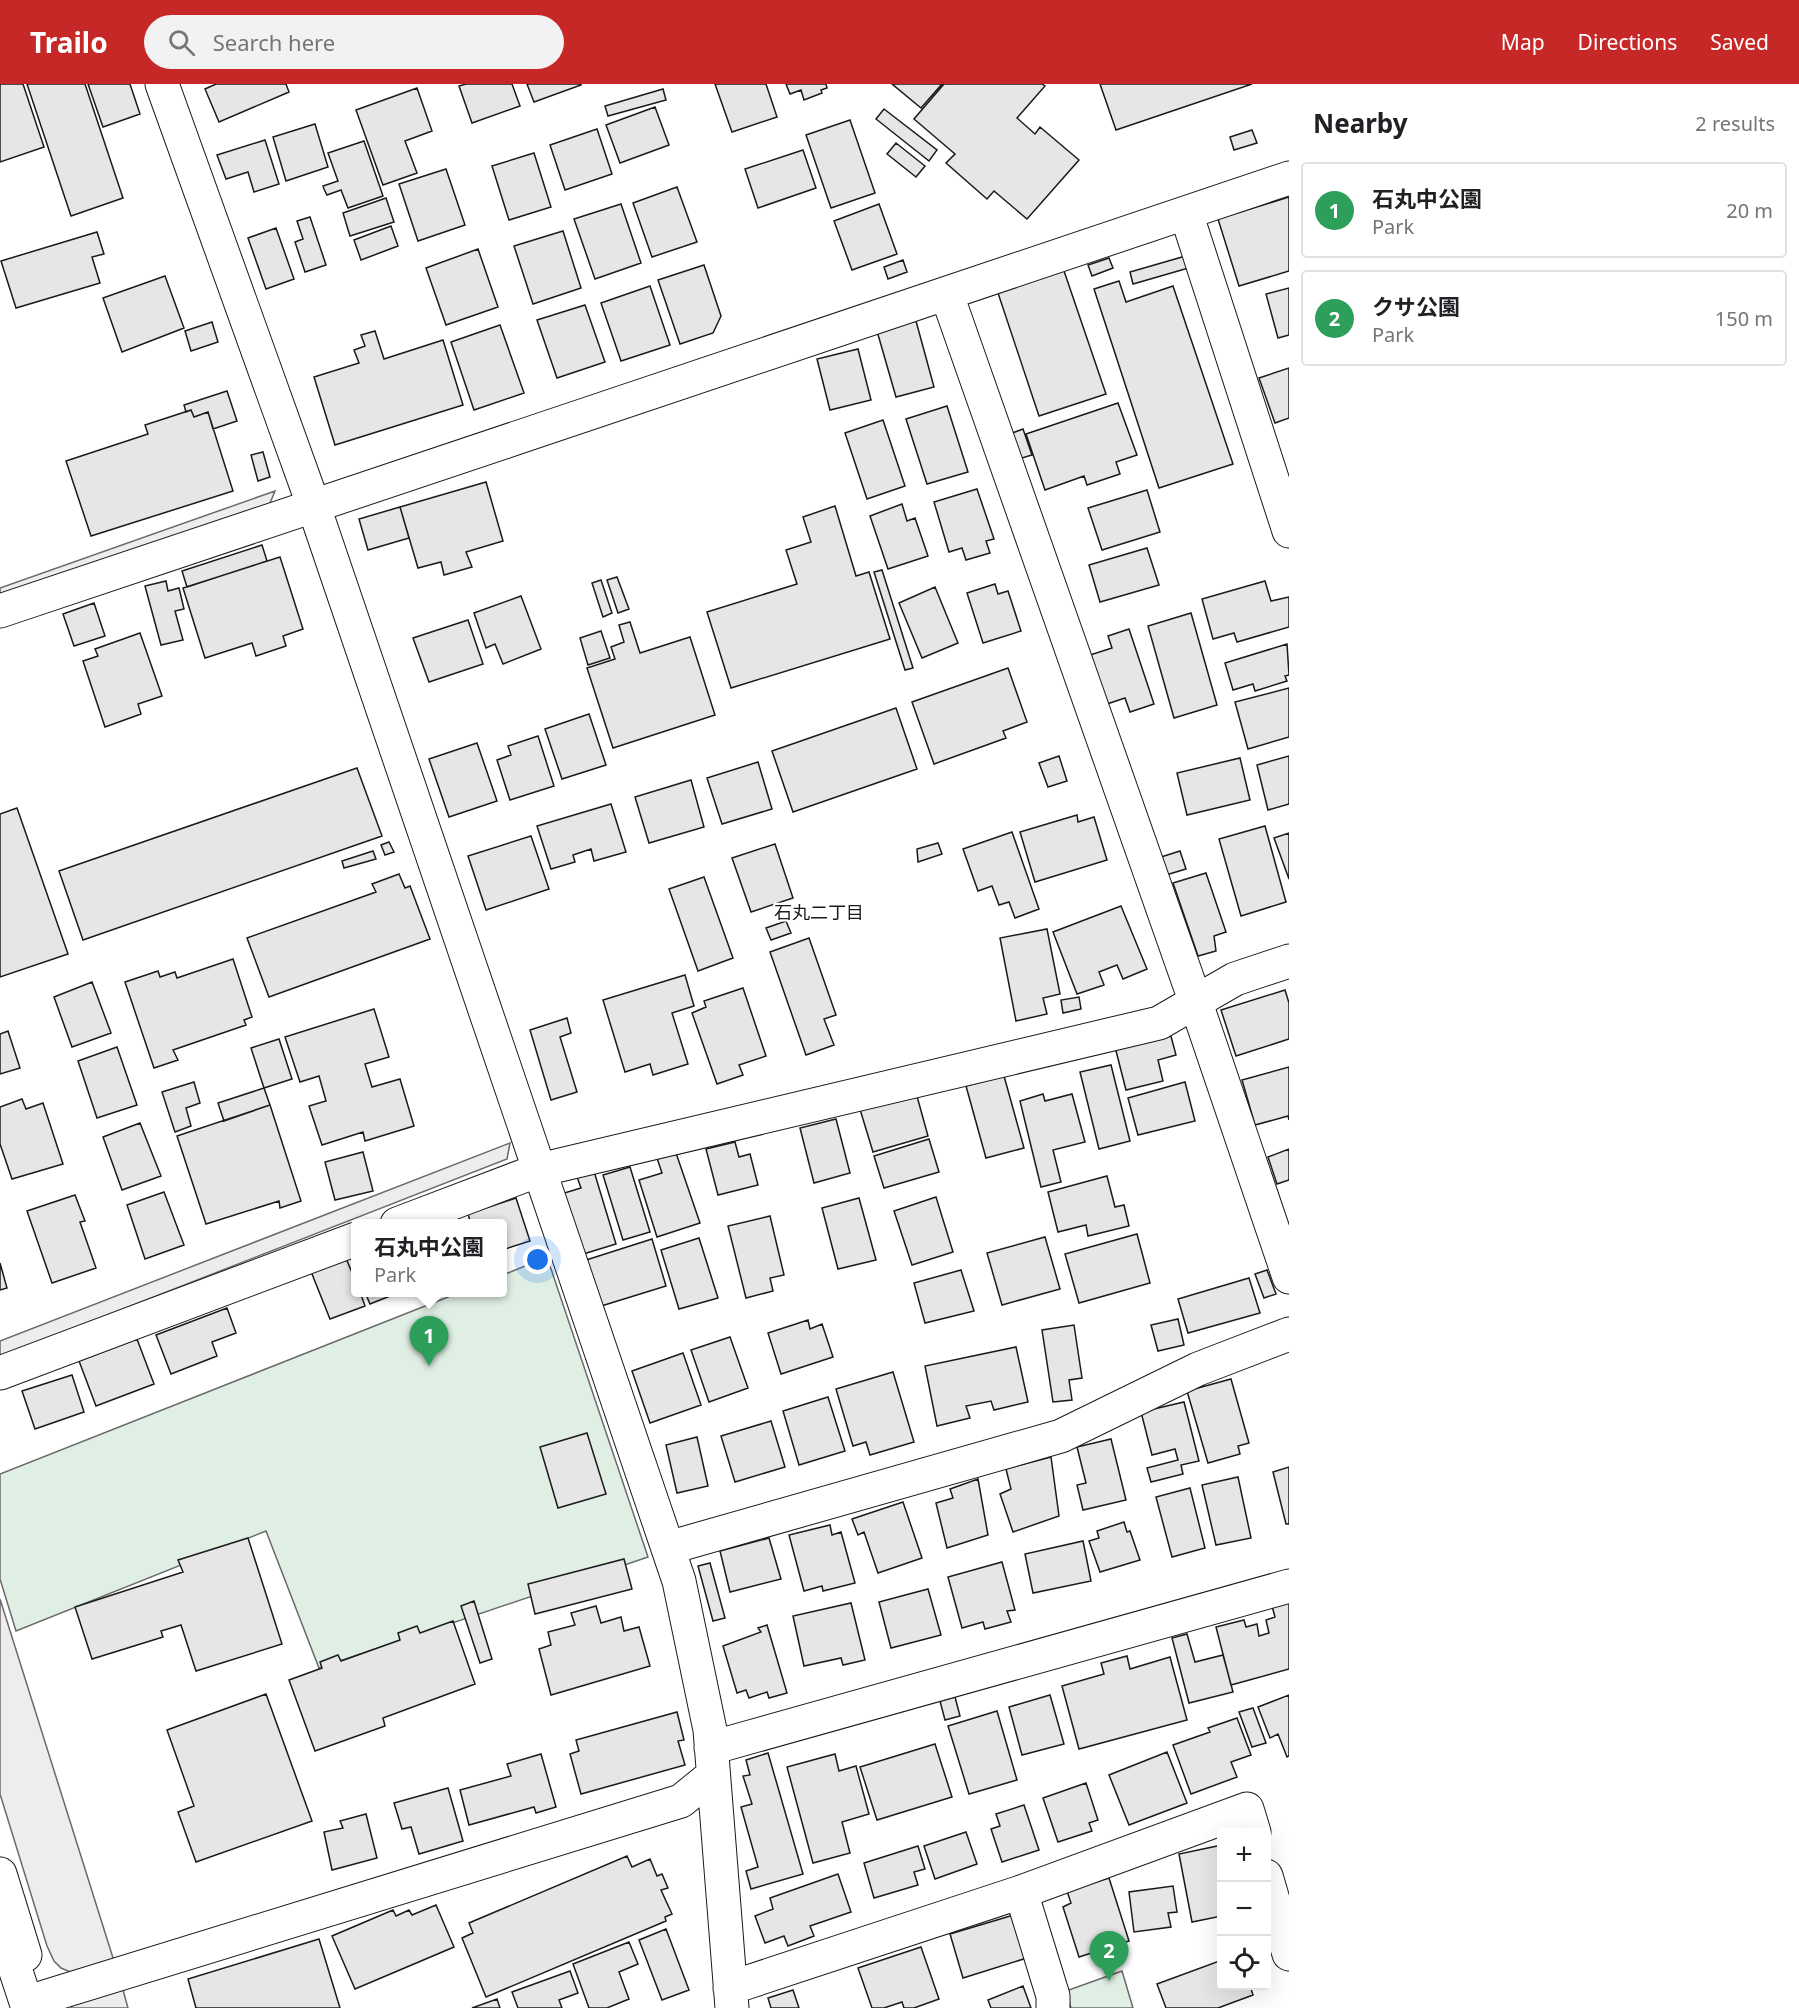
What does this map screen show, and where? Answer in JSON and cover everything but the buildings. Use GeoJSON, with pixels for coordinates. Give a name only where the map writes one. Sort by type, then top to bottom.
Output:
{"type":"FeatureCollection","features":[{"type":"Feature","properties":{"kind":"main road"},"geometry":{"type":"LineString","coordinates":[[162,84],[313,504],[680,1581],[710,1730],[731,1998],[1247,1809],[1253,1828]]}},
{"type":"Feature","properties":{"kind":"main road"},"geometry":{"type":"LineString","coordinates":[[0,611],[313,504],[947,295],[1289,178]]}},
{"type":"Feature","properties":{"kind":"main road"},"geometry":{"type":"LineString","coordinates":[[1186,213],[1289,531]]}},
{"type":"Feature","properties":{"kind":"main road"},"geometry":{"type":"LineString","coordinates":[[947,295],[1196,1003],[1289,1277]]}},
{"type":"Feature","properties":{"kind":"main road"},"geometry":{"type":"LineString","coordinates":[[411,1219],[539,1170],[1159,1023],[1234,979],[1289,961]]}},
{"type":"Feature","properties":{"kind":"main road"},"geometry":{"type":"LineString","coordinates":[[0,1373],[351,1241]]}},
{"type":"Feature","properties":{"kind":"main road"},"geometry":{"type":"LineString","coordinates":[[668,1548],[1061,1436],[1198,1369],[1289,1334]]}},
{"type":"Feature","properties":{"kind":"main road"},"geometry":{"type":"LineString","coordinates":[[36,2005],[681,1801],[712,1762],[1289,1586]]}},
{"type":"Feature","properties":{"kind":"main road"},"geometry":{"type":"LineString","coordinates":[[0,1874],[36,2005]]}},
{"type":"Feature","properties":{"kind":"main road"},"geometry":{"type":"LineString","coordinates":[[1268,1882],[1289,1954]]}},
{"type":"Feature","properties":{"kind":"main road"},"geometry":{"type":"LineString","coordinates":[[1021,1892],[1053,1996],[1053,2008]]}},
{"type":"Feature","properties":{"kind":"main road"},"geometry":{"type":"LineString","coordinates":[[0,1923],[36,2005]]}},
{"type":"Feature","properties":{"kind":"green space"},"geometry":{"type":"Polygon","coordinates":[[[547,1257],[648,1557],[319,1668],[266,1531],[16,1631],[0,1579],[0,1474],[448,1297],[507,1297],[507,1273],[547,1257]]]}},
{"type":"Feature","properties":{"kind":"green space"},"geometry":{"type":"Polygon","coordinates":[[[1122,1971],[1133,2008],[1071,2008],[1066,1991],[1122,1971]]]}},
{"type":"Feature","properties":{"kind":"shaded area"},"geometry":{"type":"Polygon","coordinates":[[[275,491],[268,508],[0,598],[0,588],[275,491]]]}},
{"type":"Feature","properties":{"kind":"shaded area"},"geometry":{"type":"Polygon","coordinates":[[[510,1143],[507,1159],[0,1357],[0,1341],[510,1143]]]}},
{"type":"Feature","properties":{"kind":"shaded area"},"geometry":{"type":"Polygon","coordinates":[[[0,1599],[114,1961],[73,1973],[61,1968],[54,1961],[47,1946],[0,1794],[0,1599]]]}},
{"type":"Feature","properties":{"kind":"shaded area"},"geometry":{"type":"Polygon","coordinates":[[[123,1990],[128,2008],[71,2008],[73,2003],[123,1990]]]}},
{"type":"Feature","properties":{"kind":"place","name":"石丸中公園"},"geometry":{"type":"Point","coordinates":[429,1366]}},
{"type":"Feature","properties":{"kind":"place","name":"クサ公園"},"geometry":{"type":"Point","coordinates":[1109,1981]}},
{"type":"Feature","properties":{"kind":"district","name":"石丸二丁目"},"geometry":{"type":"Point","coordinates":[819,913]}}]}
